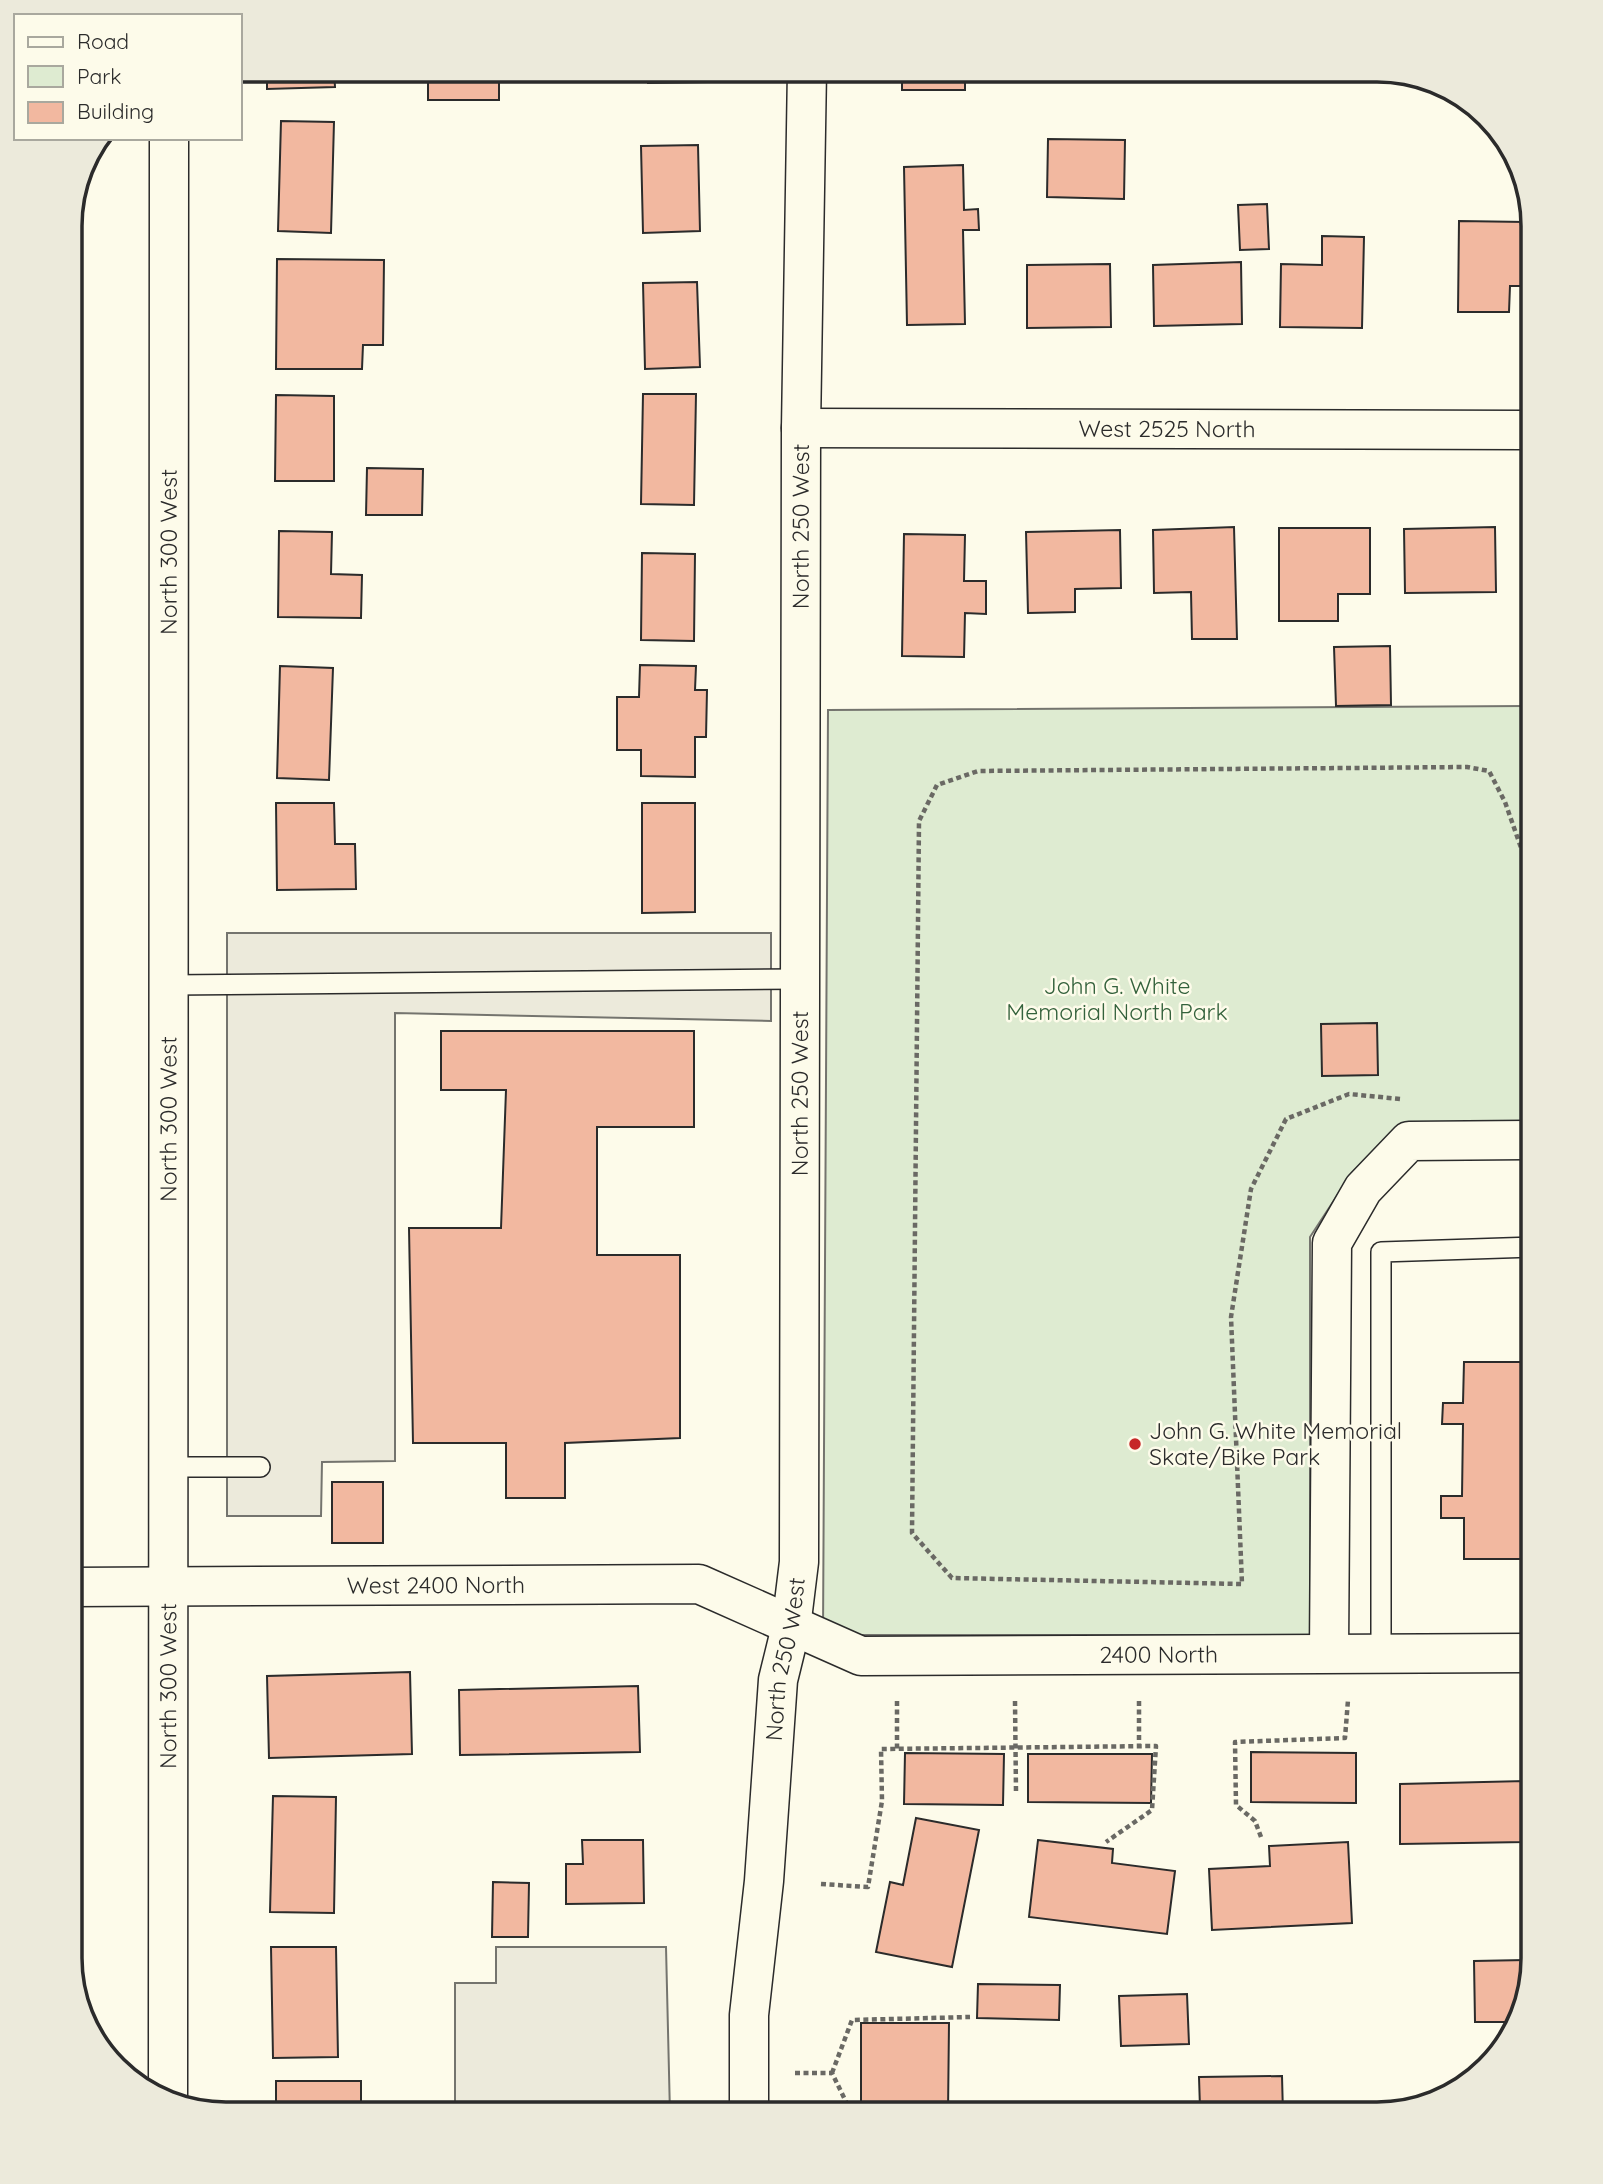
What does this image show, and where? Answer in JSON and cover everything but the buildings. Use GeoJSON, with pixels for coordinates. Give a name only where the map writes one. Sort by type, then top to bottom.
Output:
{"type":"FeatureCollection","features":[{"type":"Feature","properties":{"kind":"street","name":"North 250 West"},"geometry":{"type":"LineString","coordinates":[[749,2101],[749,2015],[764,1881],[778,1680],[791,1627],[800,1538],[801,428],[807,83]]}},
{"type":"Feature","properties":{"kind":"street","name":"North 300 West"},"geometry":{"type":"LineString","coordinates":[[168,2089],[171,1587],[170,140]]}},
{"type":"Feature","properties":{"kind":"street","name":"West 2525 North"},"geometry":{"type":"LineString","coordinates":[[801,428],[1521,430]]}},
{"type":"Feature","properties":{"kind":"street"},"geometry":{"type":"LineString","coordinates":[[1329,1652],[1332,1243],[1363,1189],[1409,1141],[1521,1140]]}},
{"type":"Feature","properties":{"kind":"street","name":"West 2400 North"},"geometry":{"type":"LineString","coordinates":[[82,1587],[699,1584],[791,1627]]}},
{"type":"Feature","properties":{"kind":"street","name":"2400 North"},"geometry":{"type":"LineString","coordinates":[[791,1627],[861,1656],[1521,1653]]}},
{"type":"Feature","properties":{"kind":"lane"},"geometry":{"type":"LineString","coordinates":[[171,985],[801,979]]}},
{"type":"Feature","properties":{"kind":"lane"},"geometry":{"type":"LineString","coordinates":[[1381,1652],[1381,1252],[1521,1247]]}},
{"type":"Feature","properties":{"kind":"lane"},"geometry":{"type":"LineString","coordinates":[[171,1467],[260,1467]]}},
{"type":"Feature","properties":{"kind":"path"},"geometry":{"type":"LineString","coordinates":[[1402,1100],[1349,1094],[1286,1119],[1251,1189],[1231,1317],[1242,1584],[953,1578],[912,1533],[919,821],[937,785],[978,771],[1467,767],[1489,771],[1505,802],[1521,848]]}},
{"type":"Feature","properties":{"kind":"path"},"geometry":{"type":"LineString","coordinates":[[1261,1837],[1255,1821],[1236,1805],[1235,1742],[1345,1738],[1348,1700]]}},
{"type":"Feature","properties":{"kind":"path"},"geometry":{"type":"LineString","coordinates":[[897,1701],[897,1749]]}},
{"type":"Feature","properties":{"kind":"path"},"geometry":{"type":"LineString","coordinates":[[1015,1701],[1016,1792]]}},
{"type":"Feature","properties":{"kind":"path"},"geometry":{"type":"LineString","coordinates":[[1139,1701],[1139,1746]]}},
{"type":"Feature","properties":{"kind":"path"},"geometry":{"type":"LineString","coordinates":[[821,1884],[868,1887],[882,1801],[881,1749],[1156,1746],[1152,1810],[1106,1842]]}},
{"type":"Feature","properties":{"kind":"path"},"geometry":{"type":"LineString","coordinates":[[846,2102],[832,2073],[852,2020],[970,2017]]}},
{"type":"Feature","properties":{"kind":"path"},"geometry":{"type":"LineString","coordinates":[[795,2073],[832,2073]]}},
{"type":"Feature","properties":{"kind":"green space","name":"John G. White Memorial North Park"},"geometry":{"type":"Polygon","coordinates":[[[1521,706],[1521,1122],[1398,1127],[1352,1173],[1310,1237],[1310,1635],[823,1635],[828,710],[1521,706]]]}},
{"type":"Feature","properties":{"kind":"shaded area"},"geometry":{"type":"Polygon","coordinates":[[[227,933],[771,933],[771,1021],[395,1013],[395,1461],[322,1462],[321,1516],[227,1516],[227,933]]]}},
{"type":"Feature","properties":{"kind":"shaded area"},"geometry":{"type":"Polygon","coordinates":[[[496,1947],[666,1947],[670,2101],[455,2101],[455,1983],[496,1983],[496,1947]]]}},
{"type":"Feature","properties":{"kind":"place","name":"John G. White Memorial Skate/Bike Park"},"geometry":{"type":"Point","coordinates":[1135,1444]}}]}
